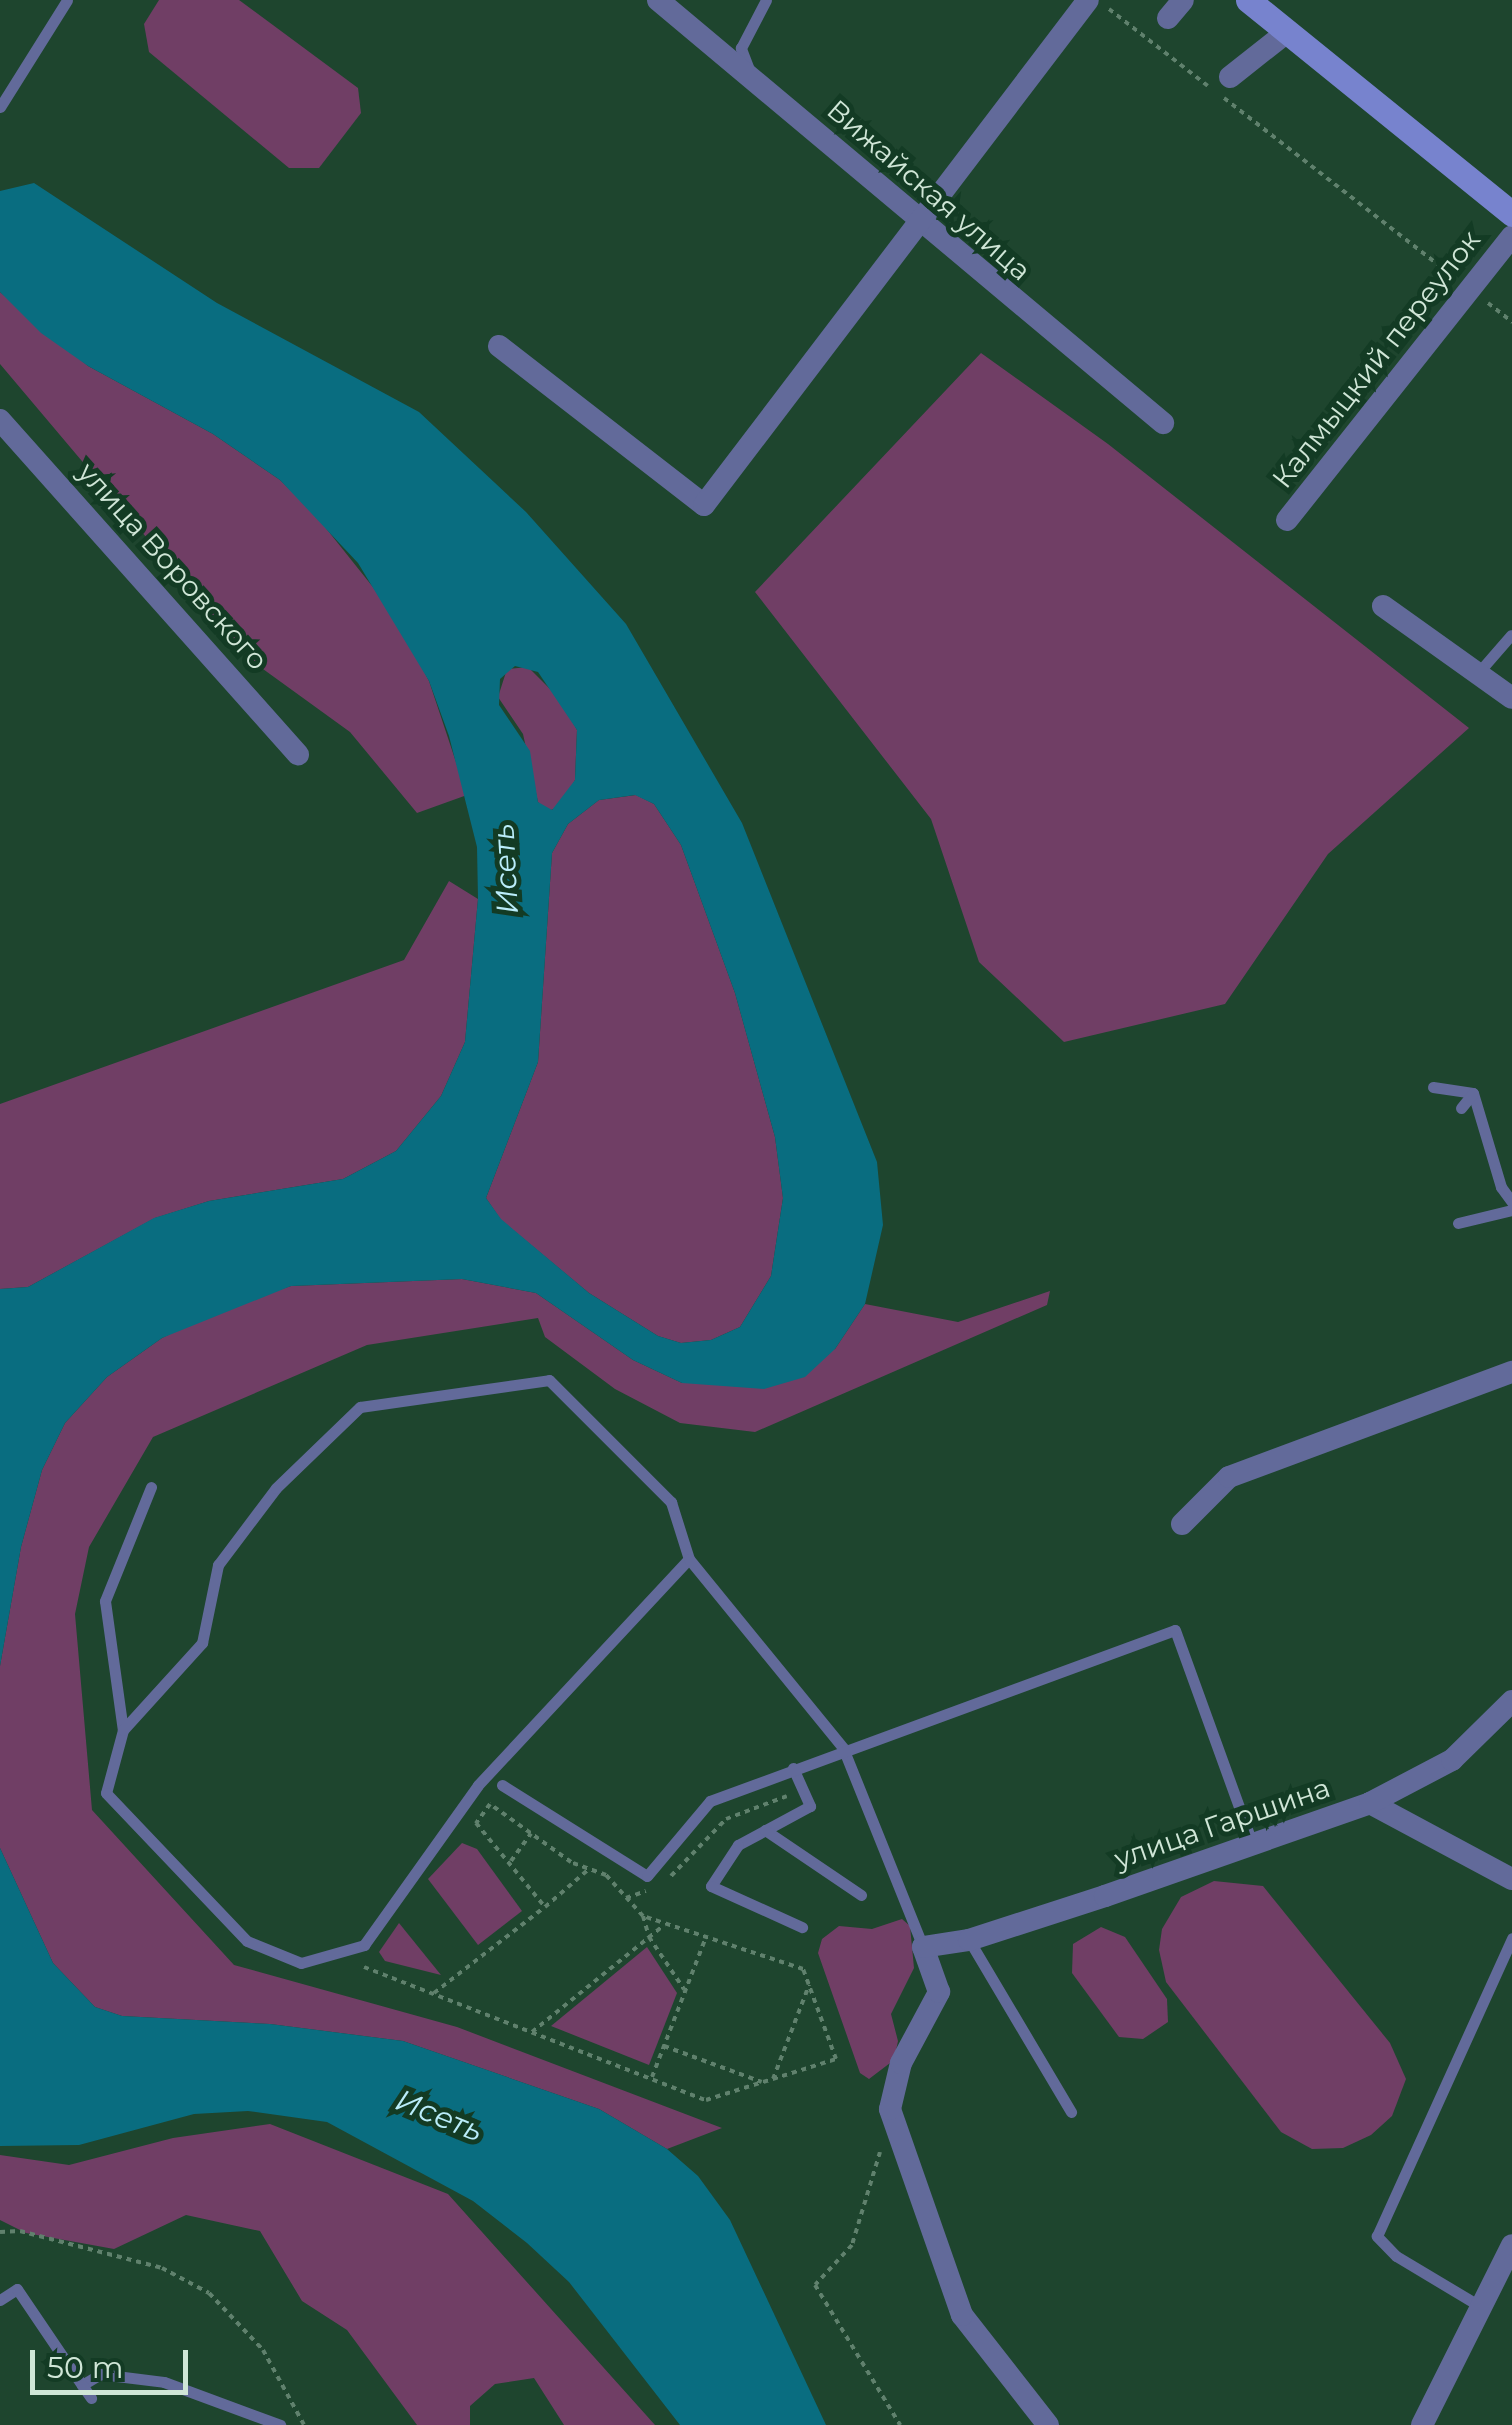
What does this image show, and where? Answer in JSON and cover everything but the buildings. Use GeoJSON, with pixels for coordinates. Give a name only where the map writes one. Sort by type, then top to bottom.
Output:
{"type":"FeatureCollection","features":[{"type":"Feature","properties":{"kind":"street","name":"Вижайская улица"},"geometry":{"type":"LineString","coordinates":[[658,0],[752,75],[914,221],[1163,423]]}},
{"type":"Feature","properties":{"kind":"street"},"geometry":{"type":"LineString","coordinates":[[499,346],[704,505],[914,221],[1088,0]]}},
{"type":"Feature","properties":{"kind":"street"},"geometry":{"type":"LineString","coordinates":[[1248,0],[1512,214]]}},
{"type":"Feature","properties":{"kind":"street"},"geometry":{"type":"LineString","coordinates":[[1230,77],[1287,32]]}},
{"type":"Feature","properties":{"kind":"street","name":"Калмыцкий переулок"},"geometry":{"type":"LineString","coordinates":[[1287,520],[1512,236]]}},
{"type":"Feature","properties":{"kind":"street","name":"улица Воровского"},"geometry":{"type":"LineString","coordinates":[[0,420],[298,755]]}},
{"type":"Feature","properties":{"kind":"street"},"geometry":{"type":"LineString","coordinates":[[1383,606],[1512,698]]}},
{"type":"Feature","properties":{"kind":"street"},"geometry":{"type":"LineString","coordinates":[[1182,1524],[1229,1477],[1512,1372]]}},
{"type":"Feature","properties":{"kind":"street","name":"улица Гаршина"},"geometry":{"type":"LineString","coordinates":[[923,1946],[968,1940],[1370,1804],[1452,1760],[1512,1702]]}},
{"type":"Feature","properties":{"kind":"street"},"geometry":{"type":"LineString","coordinates":[[1370,1804],[1512,1879]]}},
{"type":"Feature","properties":{"kind":"street"},"geometry":{"type":"LineString","coordinates":[[923,1946],[938,1992],[901,2063],[890,2109],[962,2315],[1048,2425]]}},
{"type":"Feature","properties":{"kind":"street"},"geometry":{"type":"LineString","coordinates":[[1422,2425],[1512,2246]]}},
{"type":"Feature","properties":{"kind":"lane"},"geometry":{"type":"LineString","coordinates":[[0,106],[67,0]]}},
{"type":"Feature","properties":{"kind":"lane"},"geometry":{"type":"LineString","coordinates":[[752,75],[741,48],[766,0]]}},
{"type":"Feature","properties":{"kind":"lane"},"geometry":{"type":"LineString","coordinates":[[1478,673],[1511,635]]}},
{"type":"Feature","properties":{"kind":"lane"},"geometry":{"type":"LineString","coordinates":[[1432,1087],[1473,1093]]}},
{"type":"Feature","properties":{"kind":"lane"},"geometry":{"type":"LineString","coordinates":[[1462,1108],[1473,1093]]}},
{"type":"Feature","properties":{"kind":"lane"},"geometry":{"type":"LineString","coordinates":[[1458,1223],[1512,1206],[1501,1187],[1473,1093]]}},
{"type":"Feature","properties":{"kind":"lane"},"geometry":{"type":"LineString","coordinates":[[123,1730],[202,1642],[218,1565],[276,1488],[360,1407],[549,1380],[670,1502],[690,1559],[843,1748],[923,1946]]}},
{"type":"Feature","properties":{"kind":"lane"},"geometry":{"type":"LineString","coordinates":[[151,1487],[105,1601],[123,1730],[106,1793],[248,1941],[301,1964],[364,1945],[478,1785],[690,1559]]}},
{"type":"Feature","properties":{"kind":"lane"},"geometry":{"type":"LineString","coordinates":[[502,1785],[647,1876],[710,1801],[843,1748],[1175,1630],[1252,1842]]}},
{"type":"Feature","properties":{"kind":"lane"},"geometry":{"type":"LineString","coordinates":[[792,1768],[810,1806],[738,1845],[712,1886],[802,1926]]}},
{"type":"Feature","properties":{"kind":"lane"},"geometry":{"type":"LineString","coordinates":[[766,1830],[861,1895]]}},
{"type":"Feature","properties":{"kind":"lane"},"geometry":{"type":"LineString","coordinates":[[1483,2308],[1396,2256],[1377,2236],[1512,1938]]}},
{"type":"Feature","properties":{"kind":"lane"},"geometry":{"type":"LineString","coordinates":[[968,1940],[1070,2112]]}},
{"type":"Feature","properties":{"kind":"lane"},"geometry":{"type":"LineString","coordinates":[[0,2300],[17,2289],[91,2398]]}},
{"type":"Feature","properties":{"kind":"lane"},"geometry":{"type":"LineString","coordinates":[[82,2385],[100,2374],[164,2382],[280,2425]]}},
{"type":"Feature","properties":{"kind":"path"},"geometry":{"type":"LineString","coordinates":[[1098,0],[1512,322]]}},
{"type":"Feature","properties":{"kind":"path"},"geometry":{"type":"LineString","coordinates":[[626,1898],[688,1864],[726,1818],[803,1790]]}},
{"type":"Feature","properties":{"kind":"path"},"geometry":{"type":"LineString","coordinates":[[545,1907],[476,1823],[490,1804],[606,1875],[643,1916],[649,1937],[685,1990]]}},
{"type":"Feature","properties":{"kind":"path"},"geometry":{"type":"LineString","coordinates":[[511,1861],[532,1833]]}},
{"type":"Feature","properties":{"kind":"path"},"geometry":{"type":"LineString","coordinates":[[433,1994],[589,1868]]}},
{"type":"Feature","properties":{"kind":"path"},"geometry":{"type":"LineString","coordinates":[[364,1968],[706,2100],[836,2059],[803,1970],[643,1916]]}},
{"type":"Feature","properties":{"kind":"path"},"geometry":{"type":"LineString","coordinates":[[532,2032],[666,1924]]}},
{"type":"Feature","properties":{"kind":"path"},"geometry":{"type":"LineString","coordinates":[[651,2078],[706,1937]]}},
{"type":"Feature","properties":{"kind":"path"},"geometry":{"type":"LineString","coordinates":[[772,2079],[808,1985]]}},
{"type":"Feature","properties":{"kind":"path"},"geometry":{"type":"LineString","coordinates":[[664,2046],[762,2082]]}},
{"type":"Feature","properties":{"kind":"path"},"geometry":{"type":"LineString","coordinates":[[890,2109],[874,2188],[852,2245],[815,2285],[900,2425]]}},
{"type":"Feature","properties":{"kind":"path"},"geometry":{"type":"LineString","coordinates":[[0,2232],[20,2231],[162,2268],[209,2292],[262,2350],[304,2425]]}},
{"type":"Feature","properties":{"kind":"shaded area"},"geometry":{"type":"Polygon","coordinates":[[[159,0],[239,0],[358,88],[361,113],[319,168],[289,168],[149,52],[144,24],[159,0]]]}},
{"type":"Feature","properties":{"kind":"shaded area"},"geometry":{"type":"Polygon","coordinates":[[[0,292],[88,366],[213,434],[280,480],[313,512],[392,611],[429,681],[467,795],[417,813],[350,732],[249,659],[0,364],[0,292]]]}},
{"type":"Feature","properties":{"kind":"shaded area"},"geometry":{"type":"Polygon","coordinates":[[[981,353],[1108,444],[1469,728],[1328,854],[1225,1004],[1064,1042],[979,962],[931,819],[755,592],[981,353]]]}},
{"type":"Feature","properties":{"kind":"shaded area"},"geometry":{"type":"Polygon","coordinates":[[[528,667],[560,699],[577,730],[575,780],[561,806],[546,812],[538,802],[523,734],[498,697],[507,669],[528,667]]]}},
{"type":"Feature","properties":{"kind":"shaded area"},"geometry":{"type":"Polygon","coordinates":[[[636,795],[654,804],[681,845],[735,993],[775,1137],[783,1198],[771,1276],[740,1327],[711,1340],[681,1343],[658,1336],[589,1293],[501,1220],[486,1198],[538,1062],[552,853],[568,824],[599,800],[636,795]]]}},
{"type":"Feature","properties":{"kind":"shaded area"},"geometry":{"type":"Polygon","coordinates":[[[449,881],[478,899],[465,1042],[441,1096],[396,1151],[343,1179],[209,1201],[155,1218],[28,1287],[0,1289],[0,1104],[404,960],[449,881]]]}},
{"type":"Feature","properties":{"kind":"shaded area"},"geometry":{"type":"Polygon","coordinates":[[[462,1279],[536,1293],[633,1360],[682,1383],[835,1349],[865,1304],[958,1322],[1050,1291],[1047,1305],[755,1432],[680,1423],[615,1389],[545,1337],[538,1318],[367,1345],[153,1437],[89,1547],[75,1614],[92,1810],[234,1965],[457,2027],[722,2128],[667,2149],[599,2109],[403,2041],[270,2024],[122,2016],[95,2007],[53,1963],[0,1848],[0,1666],[21,1547],[42,1470],[65,1423],[107,1377],[162,1338],[217,1310],[291,1286],[462,1279]]]}},
{"type":"Feature","properties":{"kind":"shaded area"},"geometry":{"type":"Polygon","coordinates":[[[462,1843],[477,1849],[522,1911],[478,1945],[428,1879],[462,1843]]]}},
{"type":"Feature","properties":{"kind":"shaded area"},"geometry":{"type":"Polygon","coordinates":[[[1214,1881],[1263,1886],[1390,2043],[1406,2079],[1392,2116],[1371,2135],[1343,2148],[1312,2149],[1281,2132],[1166,1982],[1159,1950],[1162,1929],[1181,1897],[1214,1881]]]}},
{"type":"Feature","properties":{"kind":"shaded area"},"geometry":{"type":"Polygon","coordinates":[[[902,1919],[910,1926],[914,1968],[891,2014],[898,2041],[894,2060],[869,2079],[860,2073],[818,1953],[822,1939],[839,1926],[872,1929],[902,1919]]]}},
{"type":"Feature","properties":{"kind":"shaded area"},"geometry":{"type":"Polygon","coordinates":[[[399,1923],[441,1975],[385,1961],[379,1952],[399,1923]]]}},
{"type":"Feature","properties":{"kind":"shaded area"},"geometry":{"type":"Polygon","coordinates":[[[1101,1927],[1125,1937],[1167,1999],[1168,2022],[1143,2039],[1119,2037],[1072,1973],[1073,1944],[1101,1927]]]}},
{"type":"Feature","properties":{"kind":"shaded area"},"geometry":{"type":"Polygon","coordinates":[[[647,1947],[677,1993],[649,2065],[551,2026],[647,1947]]]}},
{"type":"Feature","properties":{"kind":"shaded area"},"geometry":{"type":"Polygon","coordinates":[[[270,2124],[448,2194],[655,2425],[564,2425],[534,2378],[495,2384],[470,2406],[470,2425],[417,2425],[347,2330],[302,2301],[260,2231],[186,2215],[114,2249],[26,2233],[0,2220],[0,2155],[69,2165],[173,2138],[270,2124]]]}},
{"type":"Feature","properties":{"kind":"water","name":"Исеть"},"geometry":{"type":"Polygon","coordinates":[[[34,183],[217,303],[419,412],[526,512],[626,624],[742,823],[877,1162],[883,1225],[865,1304],[835,1349],[805,1377],[764,1389],[682,1383],[633,1360],[536,1293],[462,1279],[291,1286],[162,1338],[107,1377],[65,1423],[42,1470],[21,1547],[0,1666],[0,1289],[28,1287],[154,1218],[209,1201],[343,1179],[396,1151],[441,1096],[465,1042],[478,899],[477,847],[449,736],[429,681],[358,563],[280,480],[213,434],[88,366],[41,333],[0,292],[0,191],[34,183]],[[515,666],[500,679],[499,705],[530,751],[538,802],[552,810],[575,780],[577,730],[538,672],[515,666]],[[635,795],[599,800],[568,824],[552,853],[538,1062],[486,1198],[501,1219],[589,1293],[658,1336],[681,1343],[711,1340],[740,1327],[771,1276],[783,1198],[775,1137],[735,993],[681,845],[654,804],[635,795]]]}},
{"type":"Feature","properties":{"kind":"water","name":"Исеть"},"geometry":{"type":"Polygon","coordinates":[[[0,1848],[53,1963],[95,2007],[122,2016],[270,2024],[403,2041],[599,2109],[667,2149],[698,2176],[730,2220],[826,2425],[680,2425],[569,2282],[527,2243],[473,2201],[327,2122],[248,2111],[194,2114],[79,2145],[0,2146],[0,1848]]]}}]}
